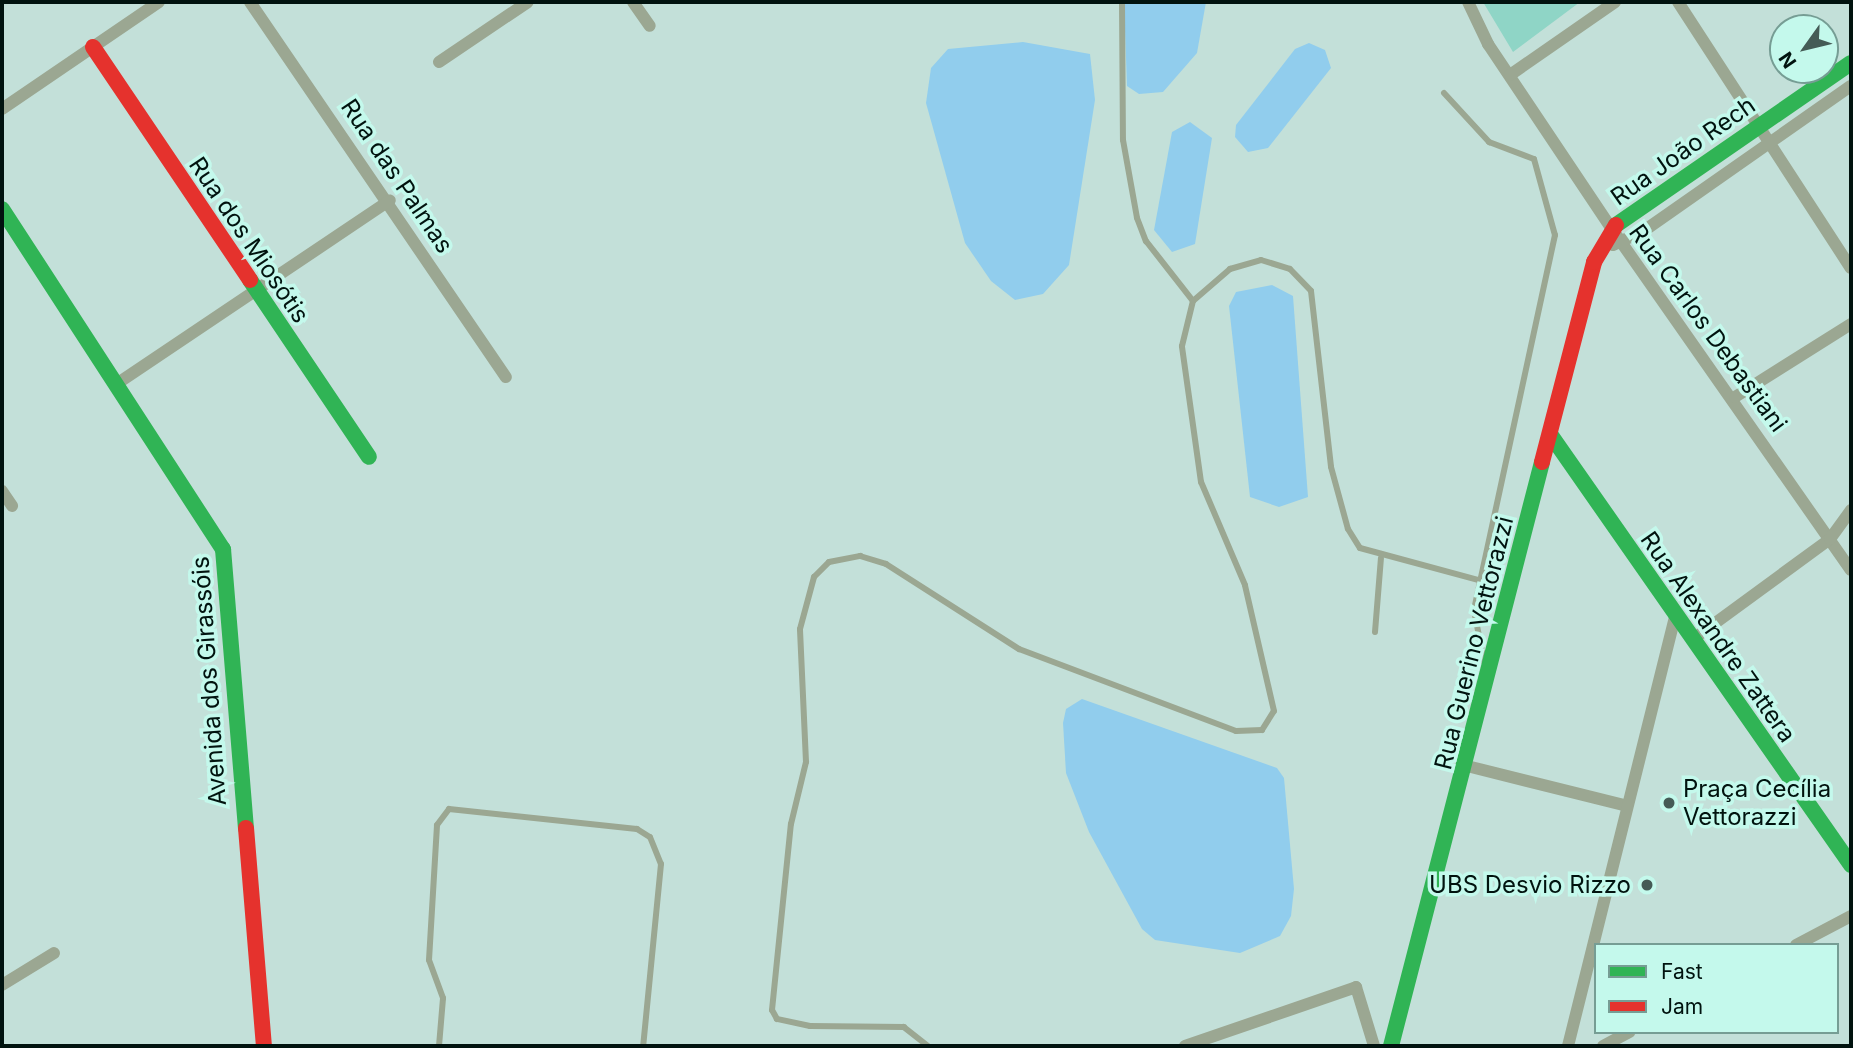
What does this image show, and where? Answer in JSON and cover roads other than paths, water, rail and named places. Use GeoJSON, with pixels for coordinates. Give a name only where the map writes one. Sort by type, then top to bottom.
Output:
{"type":"FeatureCollection","features":[{"type":"Feature","properties":{"kind":"street"},"geometry":{"type":"LineString","coordinates":[[2,109],[159,2]]}},
{"type":"Feature","properties":{"kind":"street","name":"Rua das Palmas"},"geometry":{"type":"LineString","coordinates":[[250,2],[390,200],[506,377]]}},
{"type":"Feature","properties":{"kind":"street"},"geometry":{"type":"LineString","coordinates":[[439,62],[528,2]]}},
{"type":"Feature","properties":{"kind":"street"},"geometry":{"type":"LineString","coordinates":[[634,2],[650,26]]}},
{"type":"Feature","properties":{"kind":"street","name":"Rua Carlos Debastiani"},"geometry":{"type":"LineString","coordinates":[[1468,2],[1510,75],[1616,236],[1735,397],[1851,570]]}},
{"type":"Feature","properties":{"kind":"street"},"geometry":{"type":"LineString","coordinates":[[1510,75],[1615,2]]}},
{"type":"Feature","properties":{"kind":"street"},"geometry":{"type":"LineString","coordinates":[[1678,2],[1851,268]]}},
{"type":"Feature","properties":{"kind":"street","name":"Rua dos Miosótis"},"geometry":{"type":"LineString","coordinates":[[93,47],[369,457]]}},
{"type":"Feature","properties":{"kind":"street","name":"Rua João Rech"},"geometry":{"type":"LineString","coordinates":[[1616,236],[1760,125],[1851,63]]}},
{"type":"Feature","properties":{"kind":"street","name":"Rua João Rech"},"geometry":{"type":"LineString","coordinates":[[1616,236],[1772,144],[1851,86]]}},
{"type":"Feature","properties":{"kind":"street"},"geometry":{"type":"LineString","coordinates":[[115,384],[390,200]]}},
{"type":"Feature","properties":{"kind":"street","name":"Avenida dos Girassóis"},"geometry":{"type":"LineString","coordinates":[[2,209],[115,384],[203,510],[226,562],[235,737],[264,1046]]}},
{"type":"Feature","properties":{"kind":"street","name":"Rua Guerino Vettorazzi"},"geometry":{"type":"LineString","coordinates":[[1391,1046],[1467,766],[1550,434],[1601,250],[1616,236]]}},
{"type":"Feature","properties":{"kind":"street"},"geometry":{"type":"LineString","coordinates":[[1735,397],[1851,324]]}},
{"type":"Feature","properties":{"kind":"street","name":"Rua Alexandre Zattera"},"geometry":{"type":"LineString","coordinates":[[1550,434],[1675,618],[1851,865]]}},
{"type":"Feature","properties":{"kind":"street"},"geometry":{"type":"LineString","coordinates":[[2,491],[12,506]]}},
{"type":"Feature","properties":{"kind":"street"},"geometry":{"type":"LineString","coordinates":[[1692,640],[1830,539],[1851,510]]}},
{"type":"Feature","properties":{"kind":"street"},"geometry":{"type":"LineString","coordinates":[[1567,1046],[1625,805],[1675,618]]}},
{"type":"Feature","properties":{"kind":"street"},"geometry":{"type":"LineString","coordinates":[[1467,766],[1625,805]]}},
{"type":"Feature","properties":{"kind":"street"},"geometry":{"type":"LineString","coordinates":[[1800,943],[1851,916]]}},
{"type":"Feature","properties":{"kind":"street"},"geometry":{"type":"LineString","coordinates":[[2,985],[54,953]]}},
{"type":"Feature","properties":{"kind":"street"},"geometry":{"type":"LineString","coordinates":[[1185,1046],[1356,987],[1374,1046]]}},
{"type":"Feature","properties":{"kind":"street"},"geometry":{"type":"LineString","coordinates":[[1603,1046],[1625,1034]]}},
{"type":"Feature","properties":{"kind":"lane"},"geometry":{"type":"LineString","coordinates":[[1122,2],[1123,140],[1138,218],[1146,242],[1193,301]]}},
{"type":"Feature","properties":{"kind":"lane"},"geometry":{"type":"LineString","coordinates":[[1444,93],[1489,142],[1534,159],[1555,234],[1479,580],[1475,635],[1489,674]]}},
{"type":"Feature","properties":{"kind":"lane"},"geometry":{"type":"LineString","coordinates":[[928,1046],[904,1027],[810,1026],[777,1019],[772,1010],[791,824],[806,762],[800,629],[809,590],[829,562],[860,556],[886,564],[1019,649],[1236,731],[1268,726],[1274,710],[1245,585],[1209,508],[1195,451],[1182,346],[1193,301],[1230,269],[1261,260],[1290,269],[1311,291],[1339,501],[1360,548],[1381,558],[1479,580]]}},
{"type":"Feature","properties":{"kind":"lane"},"geometry":{"type":"LineString","coordinates":[[1376,632],[1381,558]]}},
{"type":"Feature","properties":{"kind":"lane"},"geometry":{"type":"LineString","coordinates":[[439,1046],[443,998],[429,960],[437,825],[449,809],[637,829],[650,837],[661,864],[643,1046]]}},
{"type":"Feature","properties":{"kind":"water"},"geometry":{"type":"Polygon","coordinates":[[[1124,2],[1206,2],[1197,53],[1163,92],[1139,94],[1127,86],[1124,2]]]}},
{"type":"Feature","properties":{"kind":"water"},"geometry":{"type":"Polygon","coordinates":[[[1023,42],[1090,54],[1095,100],[1069,265],[1043,294],[1015,300],[991,281],[965,243],[926,103],[931,68],[948,49],[1023,42]]]}},
{"type":"Feature","properties":{"kind":"water"},"geometry":{"type":"Polygon","coordinates":[[[1309,43],[1325,50],[1331,68],[1268,148],[1248,152],[1235,137],[1236,125],[1295,49],[1309,43]]]}},
{"type":"Feature","properties":{"kind":"water"},"geometry":{"type":"Polygon","coordinates":[[[1190,122],[1212,138],[1195,244],[1172,252],[1154,230],[1172,132],[1190,122]]]}},
{"type":"Feature","properties":{"kind":"water"},"geometry":{"type":"Polygon","coordinates":[[[1272,285],[1293,296],[1308,497],[1279,507],[1250,497],[1229,306],[1236,292],[1272,285]]]}},
{"type":"Feature","properties":{"kind":"water"},"geometry":{"type":"Polygon","coordinates":[[[1082,699],[1277,768],[1284,778],[1294,889],[1291,916],[1280,936],[1240,953],[1155,940],[1142,929],[1089,832],[1066,773],[1063,723],[1066,709],[1082,699]]]}},
{"type":"Feature","properties":{"kind":"place","name":"Praça Cecília Vettorazzi"},"geometry":{"type":"Point","coordinates":[1669,803]}},
{"type":"Feature","properties":{"kind":"place","name":"UBS Desvio Rizzo"},"geometry":{"type":"Point","coordinates":[1647,885]}}]}
